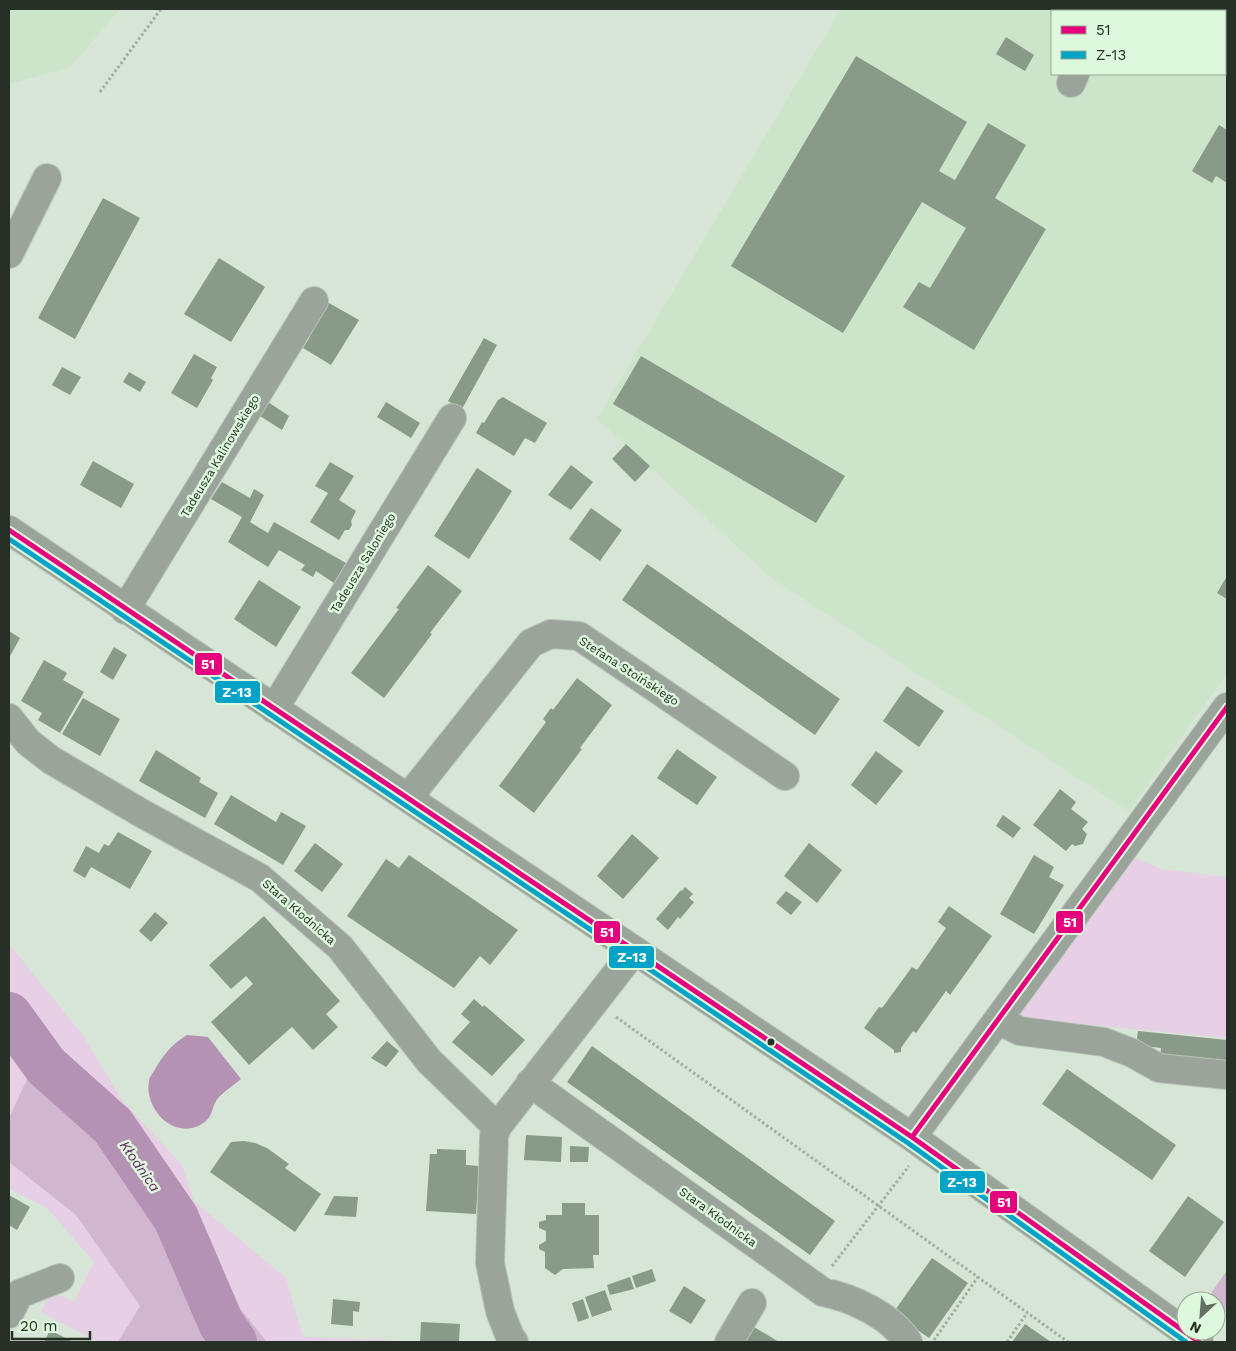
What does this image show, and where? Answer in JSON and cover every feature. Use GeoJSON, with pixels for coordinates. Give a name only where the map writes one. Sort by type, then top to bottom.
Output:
{"type":"FeatureCollection","features":[{"type":"Feature","properties":{"kind":"street"},"geometry":{"type":"LineString","coordinates":[[9,254],[17,218],[47,178]]}},
{"type":"Feature","properties":{"kind":"street","name":"Tadeusza Kalinowskiego"},"geometry":{"type":"LineString","coordinates":[[125,610],[314,301]]}},
{"type":"Feature","properties":{"kind":"street","name":"Tadeusza Saloniego"},"geometry":{"type":"LineString","coordinates":[[274,709],[452,418]]}},
{"type":"Feature","properties":{"kind":"street"},"geometry":{"type":"LineString","coordinates":[[9,530],[634,952],[913,1148],[1199,1342]]}},
{"type":"Feature","properties":{"kind":"street","name":"Stefana Stoińskiego"},"geometry":{"type":"LineString","coordinates":[[408,798],[531,643],[551,634],[579,636],[785,776]]}},
{"type":"Feature","properties":{"kind":"street"},"geometry":{"type":"LineString","coordinates":[[913,1148],[998,1020],[1227,707]]}},
{"type":"Feature","properties":{"kind":"street","name":"Stara Kłodnicka"},"geometry":{"type":"LineString","coordinates":[[9,718],[28,742],[51,760],[143,814],[260,878],[340,947],[429,1061],[496,1127]]}},
{"type":"Feature","properties":{"kind":"street"},"geometry":{"type":"LineString","coordinates":[[514,1342],[510,1337],[500,1311],[490,1263],[494,1136],[496,1127],[634,952]]}},
{"type":"Feature","properties":{"kind":"street"},"geometry":{"type":"LineString","coordinates":[[998,1020],[1020,1032],[1104,1042],[1132,1053],[1159,1068],[1227,1076]]}},
{"type":"Feature","properties":{"kind":"street","name":"Stara Kłodnicka"},"geometry":{"type":"LineString","coordinates":[[530,1083],[823,1292],[855,1302],[874,1312],[902,1333],[908,1342]]}},
{"type":"Feature","properties":{"kind":"street"},"geometry":{"type":"LineString","coordinates":[[9,1314],[19,1294],[60,1278]]}},
{"type":"Feature","properties":{"kind":"street"},"geometry":{"type":"LineString","coordinates":[[728,1342],[752,1303]]}},
{"type":"Feature","properties":{"kind":"path"},"geometry":{"type":"LineString","coordinates":[[100,92],[161,9]]}},
{"type":"Feature","properties":{"kind":"path"},"geometry":{"type":"LineString","coordinates":[[594,1001],[1068,1342]]}},
{"type":"Feature","properties":{"kind":"path"},"geometry":{"type":"LineString","coordinates":[[816,1287],[879,1206],[913,1148]]}},
{"type":"Feature","properties":{"kind":"path"},"geometry":{"type":"LineString","coordinates":[[932,1342],[978,1277]]}},
{"type":"Feature","properties":{"kind":"path"},"geometry":{"type":"LineString","coordinates":[[949,1310],[953,1313]]}},
{"type":"Feature","properties":{"kind":"path"},"geometry":{"type":"LineString","coordinates":[[1007,1342],[1028,1313]]}},
{"type":"Feature","properties":{"kind":"shaded area"},"geometry":{"type":"Polygon","coordinates":[[[9,9],[120,9],[70,67],[9,84],[9,9]]]}},
{"type":"Feature","properties":{"kind":"shaded area"},"geometry":{"type":"Polygon","coordinates":[[[841,9],[1227,9],[1227,673],[1129,811],[774,580],[597,419],[841,9]]]}},
{"type":"Feature","properties":{"kind":"shaded area"},"geometry":{"type":"Polygon","coordinates":[[[1134,857],[1161,869],[1227,877],[1227,1038],[1018,1018],[1134,857]]]}},
{"type":"Feature","properties":{"kind":"shaded area"},"geometry":{"type":"Polygon","coordinates":[[[9,944],[83,1035],[122,1100],[182,1165],[194,1201],[286,1278],[303,1337],[404,1342],[98,1342],[41,1312],[51,1291],[74,1302],[94,1262],[47,1208],[9,1189],[9,944]]]}},
{"type":"Feature","properties":{"kind":"shaded area"},"geometry":{"type":"Polygon","coordinates":[[[187,1035],[208,1037],[241,1079],[220,1096],[214,1104],[210,1116],[204,1123],[188,1129],[178,1128],[162,1118],[155,1110],[149,1091],[150,1079],[161,1060],[172,1047],[187,1035]]]}},
{"type":"Feature","properties":{"kind":"shaded area"},"geometry":{"type":"Polygon","coordinates":[[[30,1073],[103,1138],[267,1342],[118,1342],[140,1306],[76,1215],[9,1162],[9,1118],[30,1073]]]}},
{"type":"Feature","properties":{"kind":"shaded area"},"geometry":{"type":"Polygon","coordinates":[[[1227,1270],[1227,1313],[1226,1291],[1213,1291],[1227,1270]]]}},
{"type":"Feature","properties":{"kind":"building"},"geometry":{"type":"Polygon","coordinates":[[[1131,9],[1181,9],[1180,10],[1131,9]]]}},
{"type":"Feature","properties":{"kind":"building"},"geometry":{"type":"Polygon","coordinates":[[[1227,9],[1226,31],[1226,10],[1216,10],[1227,9]]]}},
{"type":"Feature","properties":{"kind":"building"},"geometry":{"type":"Polygon","coordinates":[[[1006,37],[1034,55],[1025,71],[996,54],[1006,37]]]}},
{"type":"Feature","properties":{"kind":"building"},"geometry":{"type":"Polygon","coordinates":[[[856,56],[967,122],[939,171],[955,180],[988,123],[1026,145],[995,198],[1046,229],[974,350],[903,307],[919,282],[930,288],[966,228],[922,202],[843,333],[731,266],[856,56]]]}},
{"type":"Feature","properties":{"kind":"building"},"geometry":{"type":"Polygon","coordinates":[[[1219,125],[1227,130],[1227,183],[1216,176],[1212,183],[1192,171],[1219,125]]]}},
{"type":"Feature","properties":{"kind":"building"},"geometry":{"type":"Polygon","coordinates":[[[103,198],[140,218],[75,339],[38,318],[103,198]]]}},
{"type":"Feature","properties":{"kind":"building"},"geometry":{"type":"Polygon","coordinates":[[[219,258],[265,287],[231,342],[184,314],[219,258]]]}},
{"type":"Feature","properties":{"kind":"building"},"geometry":{"type":"Polygon","coordinates":[[[327,302],[359,320],[331,365],[303,348],[310,337],[307,335],[327,302]]]}},
{"type":"Feature","properties":{"kind":"building"},"geometry":{"type":"Polygon","coordinates":[[[484,338],[497,345],[462,409],[448,401],[484,338]]]}},
{"type":"Feature","properties":{"kind":"building"},"geometry":{"type":"Polygon","coordinates":[[[194,354],[217,367],[211,378],[213,380],[197,408],[171,393],[194,354]]]}},
{"type":"Feature","properties":{"kind":"building"},"geometry":{"type":"Polygon","coordinates":[[[641,356],[845,476],[816,523],[613,404],[641,356]]]}},
{"type":"Feature","properties":{"kind":"building"},"geometry":{"type":"Polygon","coordinates":[[[62,367],[81,377],[70,395],[52,385],[62,367]]]}},
{"type":"Feature","properties":{"kind":"building"},"geometry":{"type":"Polygon","coordinates":[[[129,372],[146,382],[140,392],[123,382],[129,372]]]}},
{"type":"Feature","properties":{"kind":"building"},"geometry":{"type":"Polygon","coordinates":[[[503,397],[547,423],[535,443],[525,438],[514,456],[476,433],[498,400],[503,397]]]}},
{"type":"Feature","properties":{"kind":"building"},"geometry":{"type":"Polygon","coordinates":[[[268,402],[289,416],[282,430],[260,416],[268,402]]]}},
{"type":"Feature","properties":{"kind":"building"},"geometry":{"type":"Polygon","coordinates":[[[386,402],[420,423],[411,438],[377,417],[386,402]]]}},
{"type":"Feature","properties":{"kind":"building"},"geometry":{"type":"Polygon","coordinates":[[[626,444],[650,466],[635,482],[612,459],[626,444]]]}},
{"type":"Feature","properties":{"kind":"building"},"geometry":{"type":"Polygon","coordinates":[[[93,461],[134,484],[121,508],[80,485],[93,461]]]}},
{"type":"Feature","properties":{"kind":"building"},"geometry":{"type":"Polygon","coordinates":[[[330,462],[354,476],[339,500],[356,511],[351,521],[352,525],[349,530],[345,530],[339,540],[310,522],[328,493],[315,486],[330,462]]]}},
{"type":"Feature","properties":{"kind":"building"},"geometry":{"type":"Polygon","coordinates":[[[571,465],[593,482],[571,510],[548,495],[571,465]]]}},
{"type":"Feature","properties":{"kind":"building"},"geometry":{"type":"Polygon","coordinates":[[[477,468],[512,491],[469,559],[434,536],[477,468]]]}},
{"type":"Feature","properties":{"kind":"building"},"geometry":{"type":"Polygon","coordinates":[[[222,482],[250,498],[254,489],[264,495],[250,522],[268,533],[274,522],[346,563],[334,583],[316,571],[313,577],[301,570],[305,565],[279,550],[268,567],[228,542],[242,517],[211,499],[222,482]]]}},
{"type":"Feature","properties":{"kind":"building"},"geometry":{"type":"Polygon","coordinates":[[[591,508],[622,530],[600,561],[569,539],[591,508]]]}},
{"type":"Feature","properties":{"kind":"building"},"geometry":{"type":"Polygon","coordinates":[[[647,564],[840,699],[815,735],[622,600],[647,564]]]}},
{"type":"Feature","properties":{"kind":"building"},"geometry":{"type":"Polygon","coordinates":[[[428,565],[462,591],[384,698],[351,673],[399,609],[396,608],[428,565]]]}},
{"type":"Feature","properties":{"kind":"building"},"geometry":{"type":"Polygon","coordinates":[[[1227,576],[1227,599],[1217,593],[1227,576]]]}},
{"type":"Feature","properties":{"kind":"building"},"geometry":{"type":"Polygon","coordinates":[[[259,580],[301,607],[276,647],[234,619],[259,580]]]}},
{"type":"Feature","properties":{"kind":"building"},"geometry":{"type":"Polygon","coordinates":[[[9,631],[20,638],[9,658],[9,631]]]}},
{"type":"Feature","properties":{"kind":"building"},"geometry":{"type":"Polygon","coordinates":[[[114,647],[127,655],[113,680],[100,672],[114,647]]]}},
{"type":"Feature","properties":{"kind":"building"},"geometry":{"type":"Polygon","coordinates":[[[44,660],[67,673],[63,680],[84,692],[60,733],[38,720],[42,713],[21,701],[44,660]]]}},
{"type":"Feature","properties":{"kind":"building"},"geometry":{"type":"Polygon","coordinates":[[[577,678],[612,705],[534,813],[499,786],[546,722],[543,719],[551,708],[553,710],[577,678]]]}},
{"type":"Feature","properties":{"kind":"building"},"geometry":{"type":"Polygon","coordinates":[[[907,686],[944,711],[919,747],[883,721],[907,686]]]}},
{"type":"Feature","properties":{"kind":"building"},"geometry":{"type":"Polygon","coordinates":[[[83,698],[120,719],[100,756],[62,734],[83,698]]]}},
{"type":"Feature","properties":{"kind":"building"},"geometry":{"type":"Polygon","coordinates":[[[677,749],[717,777],[697,805],[657,778],[677,749]]]}},
{"type":"Feature","properties":{"kind":"building"},"geometry":{"type":"Polygon","coordinates":[[[156,750],[201,778],[199,782],[218,793],[205,818],[139,781],[156,750]]]}},
{"type":"Feature","properties":{"kind":"building"},"geometry":{"type":"Polygon","coordinates":[[[876,751],[903,771],[876,805],[851,785],[876,751]]]}},
{"type":"Feature","properties":{"kind":"building"},"geometry":{"type":"Polygon","coordinates":[[[1060,789],[1076,802],[1071,809],[1088,822],[1082,829],[1087,834],[1083,844],[1075,846],[1072,844],[1066,851],[1033,825],[1060,789]]]}},
{"type":"Feature","properties":{"kind":"building"},"geometry":{"type":"Polygon","coordinates":[[[231,795],[276,822],[281,812],[306,826],[283,865],[214,824],[231,795]]]}},
{"type":"Feature","properties":{"kind":"building"},"geometry":{"type":"Polygon","coordinates":[[[1003,815],[1021,828],[1013,838],[996,826],[1003,815]]]}},
{"type":"Feature","properties":{"kind":"building"},"geometry":{"type":"Polygon","coordinates":[[[118,832],[152,851],[130,889],[91,867],[85,878],[73,871],[86,846],[99,853],[104,844],[109,846],[118,832]]]}},
{"type":"Feature","properties":{"kind":"building"},"geometry":{"type":"Polygon","coordinates":[[[632,834],[659,858],[623,899],[597,876],[632,834]]]}},
{"type":"Feature","properties":{"kind":"building"},"geometry":{"type":"Polygon","coordinates":[[[315,843],[343,864],[322,892],[294,871],[315,843]]]}},
{"type":"Feature","properties":{"kind":"building"},"geometry":{"type":"Polygon","coordinates":[[[809,843],[842,870],[817,903],[784,876],[809,843]]]}},
{"type":"Feature","properties":{"kind":"building"},"geometry":{"type":"Polygon","coordinates":[[[409,855],[518,930],[490,965],[480,956],[454,988],[347,916],[386,859],[399,868],[409,855]]]}},
{"type":"Feature","properties":{"kind":"building"},"geometry":{"type":"Polygon","coordinates":[[[1034,855],[1054,867],[1049,877],[1064,885],[1034,934],[1000,914],[1034,855]]]}},
{"type":"Feature","properties":{"kind":"building"},"geometry":{"type":"Polygon","coordinates":[[[685,887],[693,894],[689,898],[694,902],[680,919],[678,917],[668,930],[656,919],[685,887]]]}},
{"type":"Feature","properties":{"kind":"building"},"geometry":{"type":"Polygon","coordinates":[[[786,891],[802,902],[791,915],[776,903],[786,891]]]}},
{"type":"Feature","properties":{"kind":"building"},"geometry":{"type":"Polygon","coordinates":[[[949,906],[992,936],[950,995],[946,991],[916,1033],[913,1031],[901,1048],[901,1052],[894,1053],[894,1050],[864,1028],[879,1007],[882,1008],[912,967],[917,970],[946,928],[938,922],[949,906]]]}},
{"type":"Feature","properties":{"kind":"building"},"geometry":{"type":"Polygon","coordinates":[[[155,912],[168,923],[151,942],[139,931],[155,912]]]}},
{"type":"Feature","properties":{"kind":"building"},"geometry":{"type":"Polygon","coordinates":[[[264,916],[340,1001],[326,1014],[338,1027],[313,1050],[292,1027],[249,1065],[211,1022],[253,984],[246,976],[231,989],[209,965],[264,916]]]}},
{"type":"Feature","properties":{"kind":"building"},"geometry":{"type":"Polygon","coordinates":[[[474,999],[483,1007],[484,1005],[525,1040],[492,1076],[452,1042],[470,1022],[461,1014],[474,999]]]}},
{"type":"Feature","properties":{"kind":"building"},"geometry":{"type":"Polygon","coordinates":[[[1138,1031],[1227,1040],[1227,1063],[1160,1057],[1161,1048],[1136,1045],[1138,1031]]]}},
{"type":"Feature","properties":{"kind":"building"},"geometry":{"type":"Polygon","coordinates":[[[387,1041],[399,1051],[386,1067],[371,1058],[387,1041]]]}},
{"type":"Feature","properties":{"kind":"building"},"geometry":{"type":"Polygon","coordinates":[[[592,1046],[835,1221],[810,1255],[567,1082],[592,1046]]]}},
{"type":"Feature","properties":{"kind":"building"},"geometry":{"type":"Polygon","coordinates":[[[1067,1069],[1176,1145],[1152,1180],[1042,1104],[1067,1069]]]}},
{"type":"Feature","properties":{"kind":"building"},"geometry":{"type":"Polygon","coordinates":[[[526,1135],[562,1137],[561,1162],[524,1160],[526,1135]]]}},
{"type":"Feature","properties":{"kind":"building"},"geometry":{"type":"Polygon","coordinates":[[[244,1141],[267,1148],[289,1164],[285,1168],[321,1194],[295,1232],[210,1172],[231,1142],[244,1141]]]}},
{"type":"Feature","properties":{"kind":"building"},"geometry":{"type":"Polygon","coordinates":[[[570,1146],[589,1147],[588,1162],[570,1162],[570,1146]]]}},
{"type":"Feature","properties":{"kind":"building"},"geometry":{"type":"Polygon","coordinates":[[[437,1149],[466,1150],[466,1165],[479,1166],[476,1214],[426,1211],[430,1154],[437,1154],[437,1149]]]}},
{"type":"Feature","properties":{"kind":"building"},"geometry":{"type":"Polygon","coordinates":[[[9,1195],[30,1207],[17,1230],[9,1225],[9,1195]]]}},
{"type":"Feature","properties":{"kind":"building"},"geometry":{"type":"Polygon","coordinates":[[[334,1196],[358,1197],[356,1217],[324,1215],[334,1196]]]}},
{"type":"Feature","properties":{"kind":"building"},"geometry":{"type":"Polygon","coordinates":[[[1188,1196],[1224,1222],[1185,1277],[1149,1251],[1188,1196]]]}},
{"type":"Feature","properties":{"kind":"building"},"geometry":{"type":"Polygon","coordinates":[[[562,1203],[585,1203],[585,1215],[599,1215],[599,1255],[593,1255],[594,1268],[563,1269],[555,1275],[545,1268],[545,1252],[539,1249],[539,1245],[546,1241],[546,1231],[539,1228],[539,1222],[546,1220],[546,1215],[562,1215],[562,1203]]]}},
{"type":"Feature","properties":{"kind":"building"},"geometry":{"type":"Polygon","coordinates":[[[932,1258],[968,1283],[929,1338],[893,1313],[932,1258]]]}},
{"type":"Feature","properties":{"kind":"building"},"geometry":{"type":"Polygon","coordinates":[[[652,1269],[656,1281],[636,1288],[632,1276],[652,1269]]]}},
{"type":"Feature","properties":{"kind":"building"},"geometry":{"type":"Polygon","coordinates":[[[630,1277],[634,1289],[610,1295],[607,1285],[630,1277]]]}},
{"type":"Feature","properties":{"kind":"building"},"geometry":{"type":"Polygon","coordinates":[[[684,1286],[706,1300],[691,1324],[669,1311],[684,1286]]]}},
{"type":"Feature","properties":{"kind":"building"},"geometry":{"type":"Polygon","coordinates":[[[605,1290],[612,1310],[592,1317],[585,1297],[605,1290]]]}},
{"type":"Feature","properties":{"kind":"building"},"geometry":{"type":"Polygon","coordinates":[[[333,1299],[360,1302],[359,1312],[353,1311],[353,1326],[331,1324],[333,1299]]]}},
{"type":"Feature","properties":{"kind":"building"},"geometry":{"type":"Polygon","coordinates":[[[583,1299],[589,1318],[578,1322],[572,1303],[583,1299]]]}},
{"type":"Feature","properties":{"kind":"building"},"geometry":{"type":"Polygon","coordinates":[[[421,1322],[460,1324],[459,1342],[420,1342],[421,1322]]]}},
{"type":"Feature","properties":{"kind":"building"},"geometry":{"type":"Polygon","coordinates":[[[1025,1324],[1051,1342],[1012,1342],[1025,1324]]]}},
{"type":"Feature","properties":{"kind":"building"},"geometry":{"type":"Polygon","coordinates":[[[754,1327],[779,1342],[745,1342],[754,1327]]]}},
{"type":"Feature","properties":{"kind":"building"},"geometry":{"type":"Polygon","coordinates":[[[50,1330],[73,1342],[44,1342],[50,1330]]]}},
{"type":"Feature","properties":{"kind":"waterway","name":"Kłodnica"},"geometry":{"type":"LineString","coordinates":[[9,1015],[46,1066],[113,1126],[176,1218],[221,1323],[234,1342]]}},
{"type":"Feature","properties":{"kind":"transit line","name":"51"},"geometry":{"type":"LineString","coordinates":[[9,530],[912,1137],[1199,1342]]}},
{"type":"Feature","properties":{"kind":"transit line","name":"Z-13"},"geometry":{"type":"LineString","coordinates":[[9,539],[908,1143],[1186,1342]]}},
{"type":"Feature","properties":{"kind":"transit line","name":"51"},"geometry":{"type":"LineString","coordinates":[[912,1137],[1227,707]]}}]}
